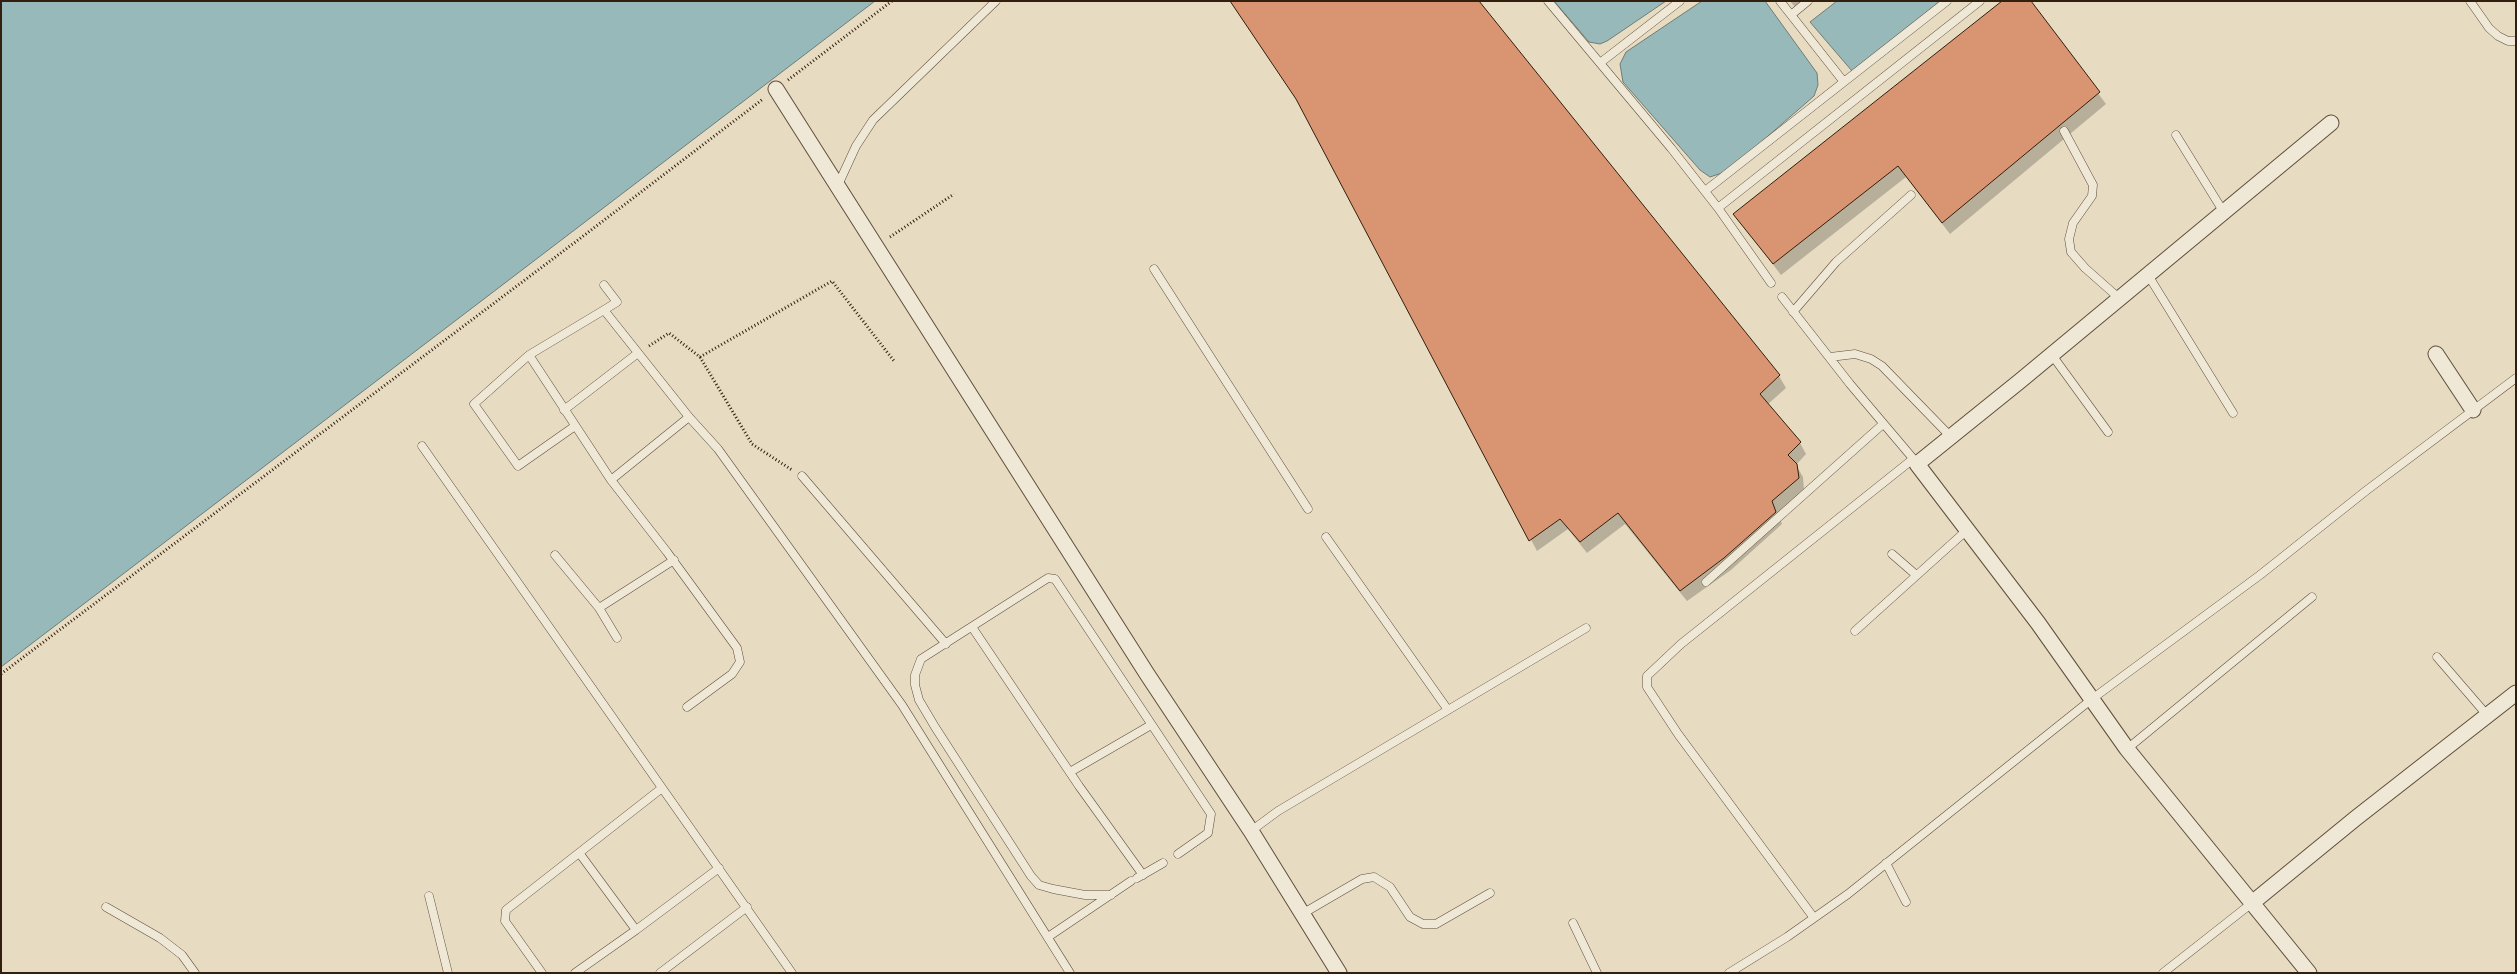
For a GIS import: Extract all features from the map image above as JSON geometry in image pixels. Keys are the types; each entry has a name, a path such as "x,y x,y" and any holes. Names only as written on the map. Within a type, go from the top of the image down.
{"street":[{"path":"779,94 1147,674 1251,831 1339,973"},
{"path":"2309,973 2127,749 1915,461 1950,436 2052,355 2223,211 2331,124"},
{"path":"2436,354 2472,410"},
{"path":"2252,903 2516,693"}],"lane":[{"path":"837,187 856,146 873,120 996,1"},
{"path":"1548,1 1705,191 1771,283"},
{"path":"1600,63 1680,1"},
{"path":"1780,1 1844,82"},
{"path":"1791,16 1808,1"},
{"path":"1705,191 1947,1"},
{"path":"1718,208 1980,1"},
{"path":"2470,1 2489,28 2498,36 2508,41 2516,41"},
{"path":"2064,131 2093,185 2092,196 2073,223 2069,238 2071,252 2085,268 2120,299"},
{"path":"2176,134 2223,211"},
{"path":"1793,312 1836,262 1911,195"},
{"path":"1154,269 1308,509"},
{"path":"2148,275 2233,413"},
{"path":"575,426 518,466 474,404 529,355 616,302 604,285"},
{"path":"1782,297 1883,424 1915,461 1681,644 1647,676 1647,687 1678,734 1814,918"},
{"path":"604,310 689,417 718,449 902,705 1070,973"},
{"path":"564,410 638,353"},
{"path":"1830,357 1855,354 1871,358 1882,366 1950,436"},
{"path":"529,355 611,480 674,560 738,648 740,662 732,674 687,707"},
{"path":"2052,355 2108,432"},
{"path":"1729,973 1814,918 2092,700 2260,575 2366,490 2516,378"},
{"path":"611,480 689,417"},
{"path":"1706,582 1883,424"},
{"path":"422,446 792,973"},
{"path":"802,476 946,644"},
{"path":"1855,631 1915,574 1967,530"},
{"path":"1326,537 1448,710"},
{"path":"1892,554 1915,574"},
{"path":"555,555 599,608 617,638"},
{"path":"599,608 674,560"},
{"path":"1111,895 1085,895 1039,885 1031,876 919,700 915,685 914,675 921,659 1048,578 1055,579 1211,814 1208,833 1178,854"},
{"path":"2127,749 2312,597"},
{"path":"972,627 1070,772 1137,878"},
{"path":"1251,831 1278,811 1586,628"},
{"path":"2438,657 2487,715"},
{"path":"1070,772 1152,725"},
{"path":"542,973 505,921 506,910 662,788"},
{"path":"580,854 636,930"},
{"path":"1048,938 1137,878 1163,863"},
{"path":"1886,863 1906,902"},
{"path":"575,973 719,868"},
{"path":"1302,914 1362,880 1374,877 1390,887 1410,917 1423,924 1436,924 1490,893"},
{"path":"429,896 448,973"},
{"path":"2163,973 2252,903"},
{"path":"106,907 160,938 182,955 195,973"},
{"path":"660,973 747,907"},
{"path":"1573,923 1598,973"}],"path":[{"path":"1,674 559,255 779,94 892,1"},
{"path":"875,247 954,194"},
{"path":"700,357 832,281 894,360"},
{"path":"638,353 669,333 700,357 752,444 802,476"}],"water":[{"path":"1,1 875,1 1,667"},
{"path":"1554,1 1666,1 1600,44 1589,42"},
{"path":"1702,1 1765,1 1817,73 1818,85 1814,96 1728,171 1710,177 1700,170 1623,82 1620,64 1626,52"},
{"path":"1837,1 1942,1 1852,71 1810,22"}],"building":[{"path":"1230,1 1479,1 1780,375 1760,394 1801,442 1788,455 1797,464 1799,478 1772,501 1776,512 1724,558 1680,591 1618,513 1580,542 1560,519 1529,541 1296,99"},
{"path":"2002,1 2031,1 2100,92 1942,223 1898,166 1773,264 1733,214"}]}
